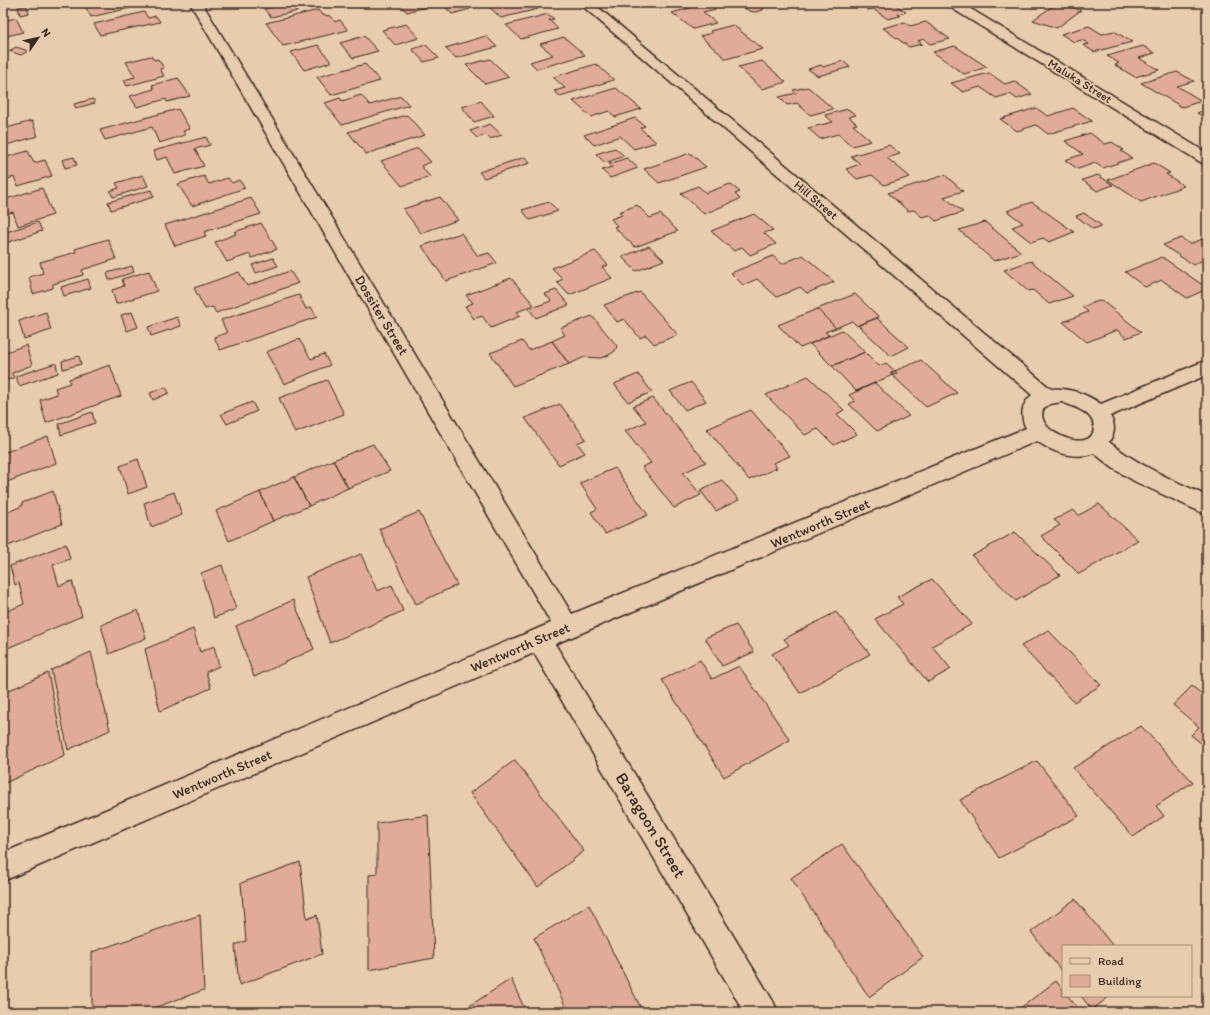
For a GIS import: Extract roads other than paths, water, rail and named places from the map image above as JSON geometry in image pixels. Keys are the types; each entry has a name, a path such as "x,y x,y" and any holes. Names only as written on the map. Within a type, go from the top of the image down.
{"street":[{"name":"Dossiter Street","path":"196,3 567,627"},
{"name":"Hill Street","path":"585,3 1047,397"},
{"name":"Maluka Street","path":"952,3 1207,160"},
{"path":"1098,413 1207,366"},
{"path":"1062,396 1085,402 1098,413 1106,427 1105,435 1101,442 1082,448 1069,447 1057,443 1040,431 1033,420 1032,412 1034,404 1047,397 1062,396"},
{"name":"Wentworth Street","path":"3,867 539,638 1040,431"},
{"path":"1096,444 1121,463 1144,476 1207,506"},
{"name":"Baragoon Street","path":"539,638 762,1012"}]}
